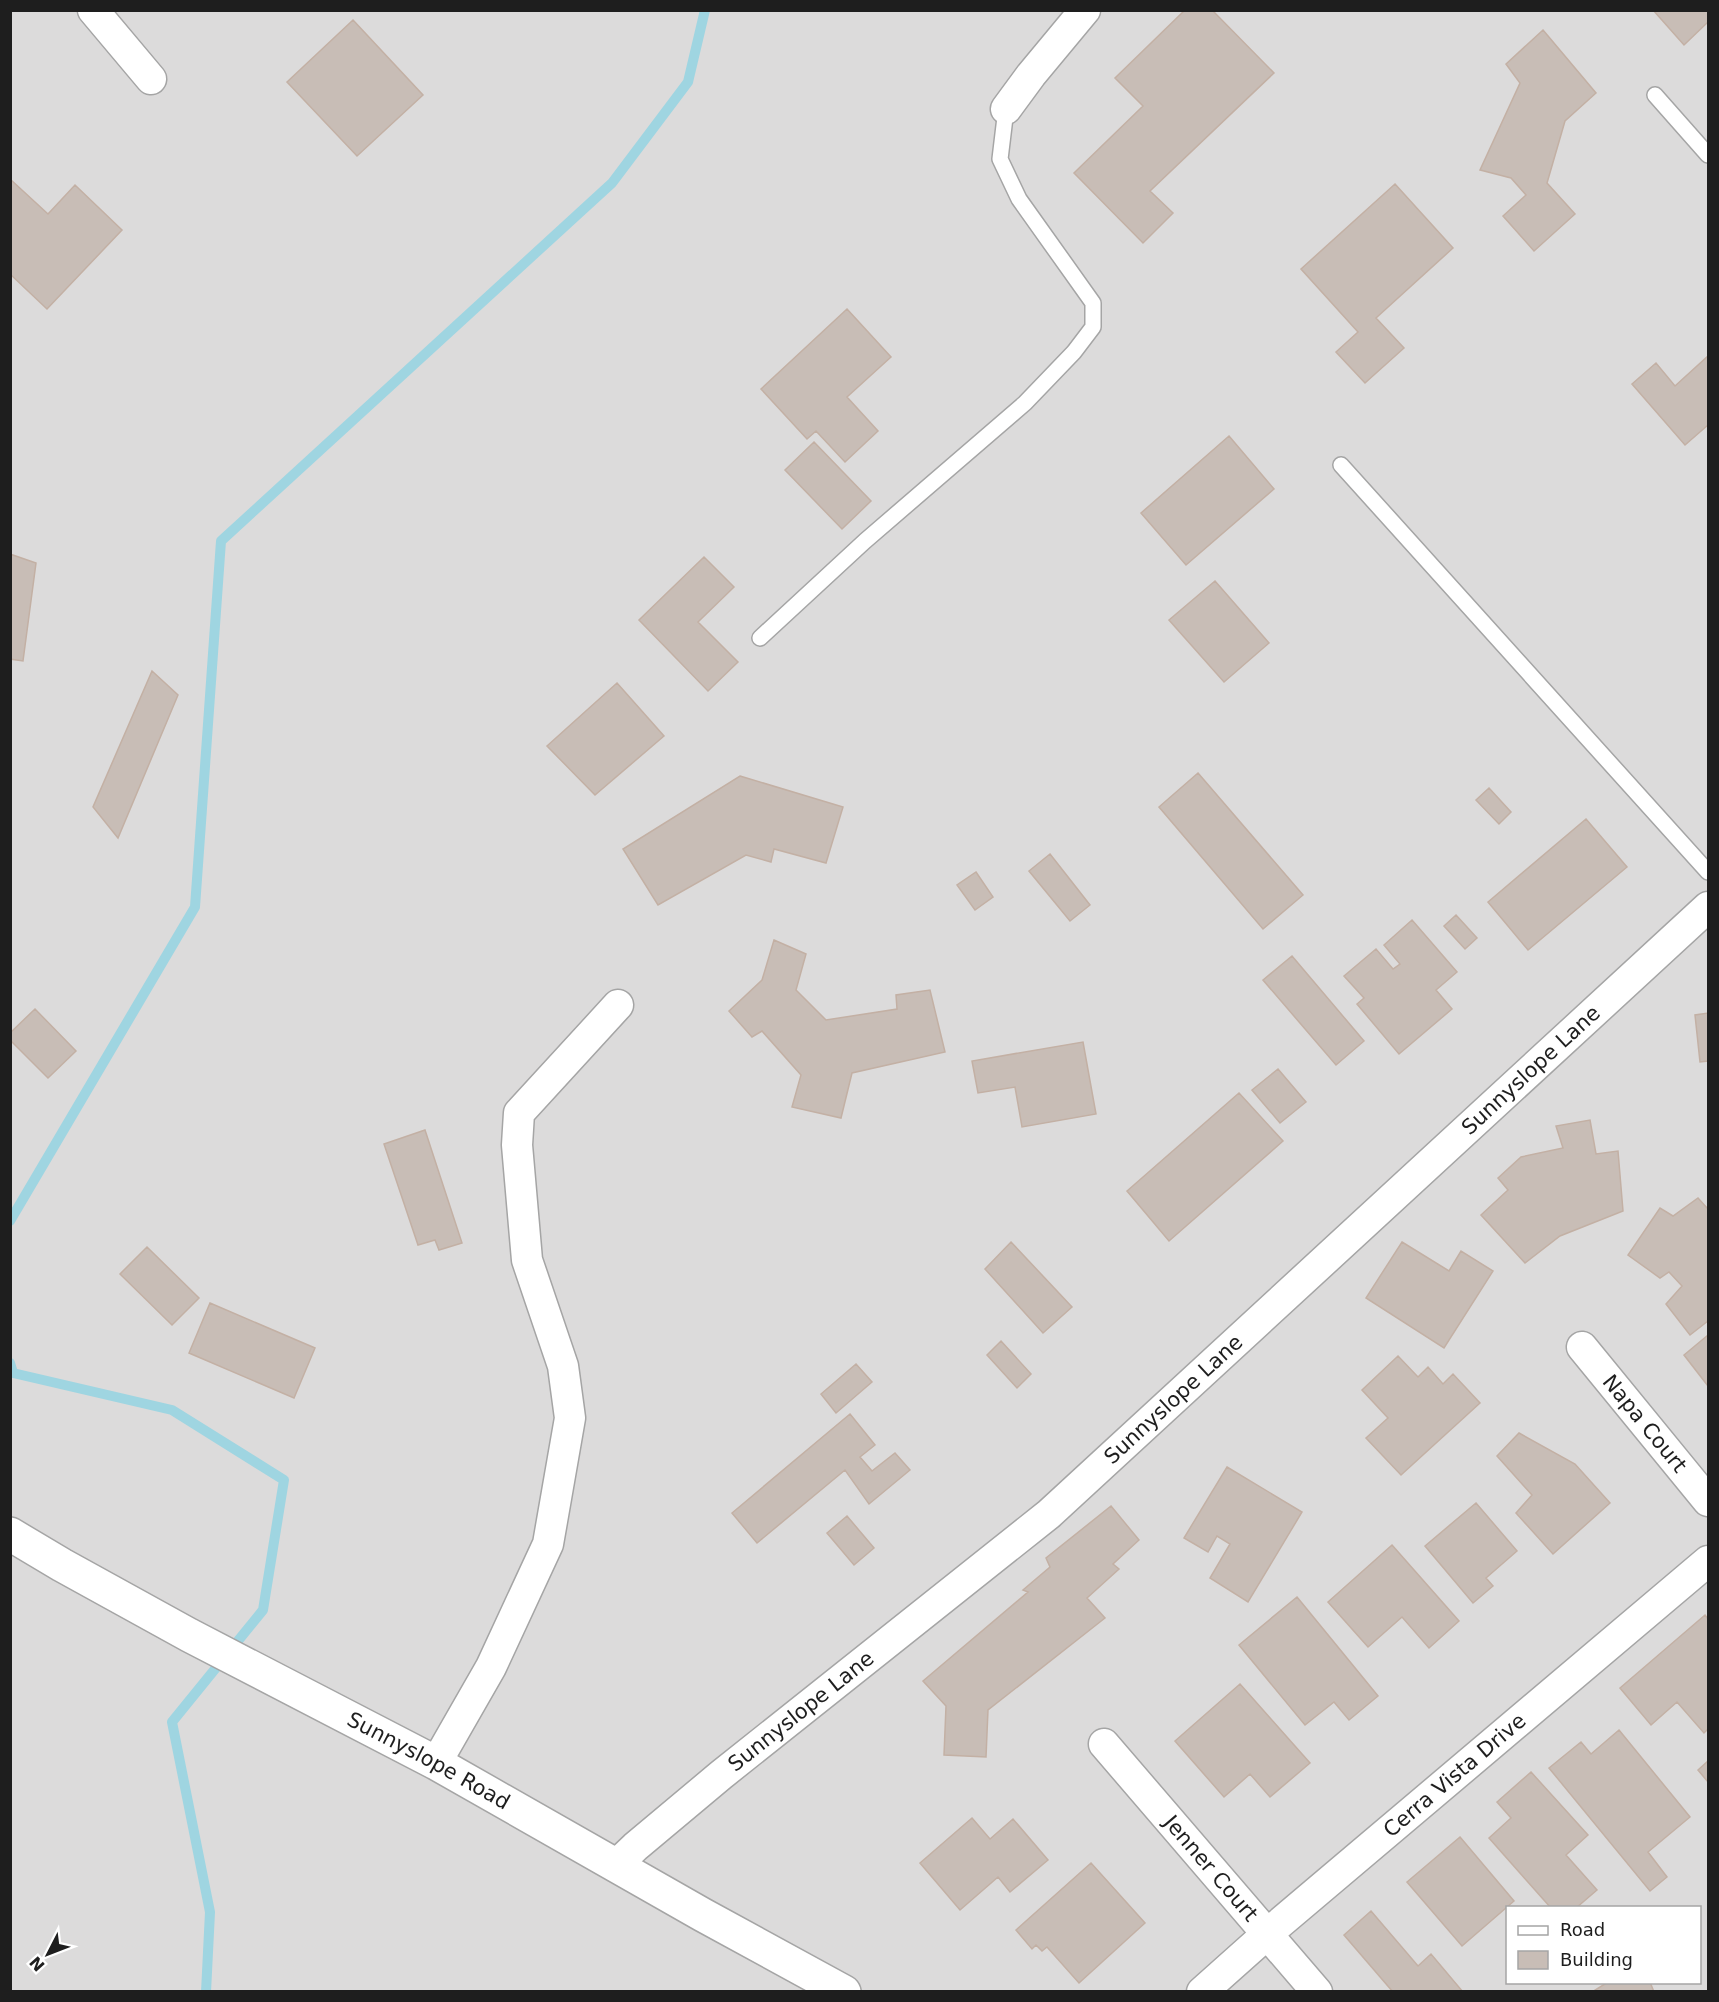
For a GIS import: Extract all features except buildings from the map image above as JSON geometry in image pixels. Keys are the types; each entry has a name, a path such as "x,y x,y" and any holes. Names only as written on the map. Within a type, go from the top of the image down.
{"street":[{"path":"93,10 151,79"},
{"path":"1006,109 1085,10"},
{"name":"Sunnyslope Lane","path":"615,1866 634,1847 721,1775 1049,1514 1708,907"},
{"path":"436,1763 491,1667 548,1544 570,1418 564,1366 527,1260 517,1145 519,1113 618,1005"},
{"name":"Napa Court","path":"1582,1347 1708,1501"},
{"name":"Sunnyslope Road","path":"10,1534 189,1635 436,1763 615,1866 844,1992"},
{"name":"Cerra Vista Drive","path":"1202,1992 1267,1934 1708,1561"},
{"name":"Jenner Court","path":"1104,1744 1317,1992"}],"lane":[{"path":"1655,95 1708,155"},
{"path":"760,638 865,541 1025,403 1074,352 1094,327 1093,303 1019,199 1000,159 1006,109"},
{"path":"1341,465 1708,872"}],"shaded area":[{"path":"11,11 1708,11 1708,1991 11,1992"}],"waterway":[{"path":"10,1221 195,907 221,541 612,183 688,82 705,10"},
{"path":"10,1363 13,1373 172,1410 284,1480 263,1610 172,1722 210,1912 206,1992"}]}
